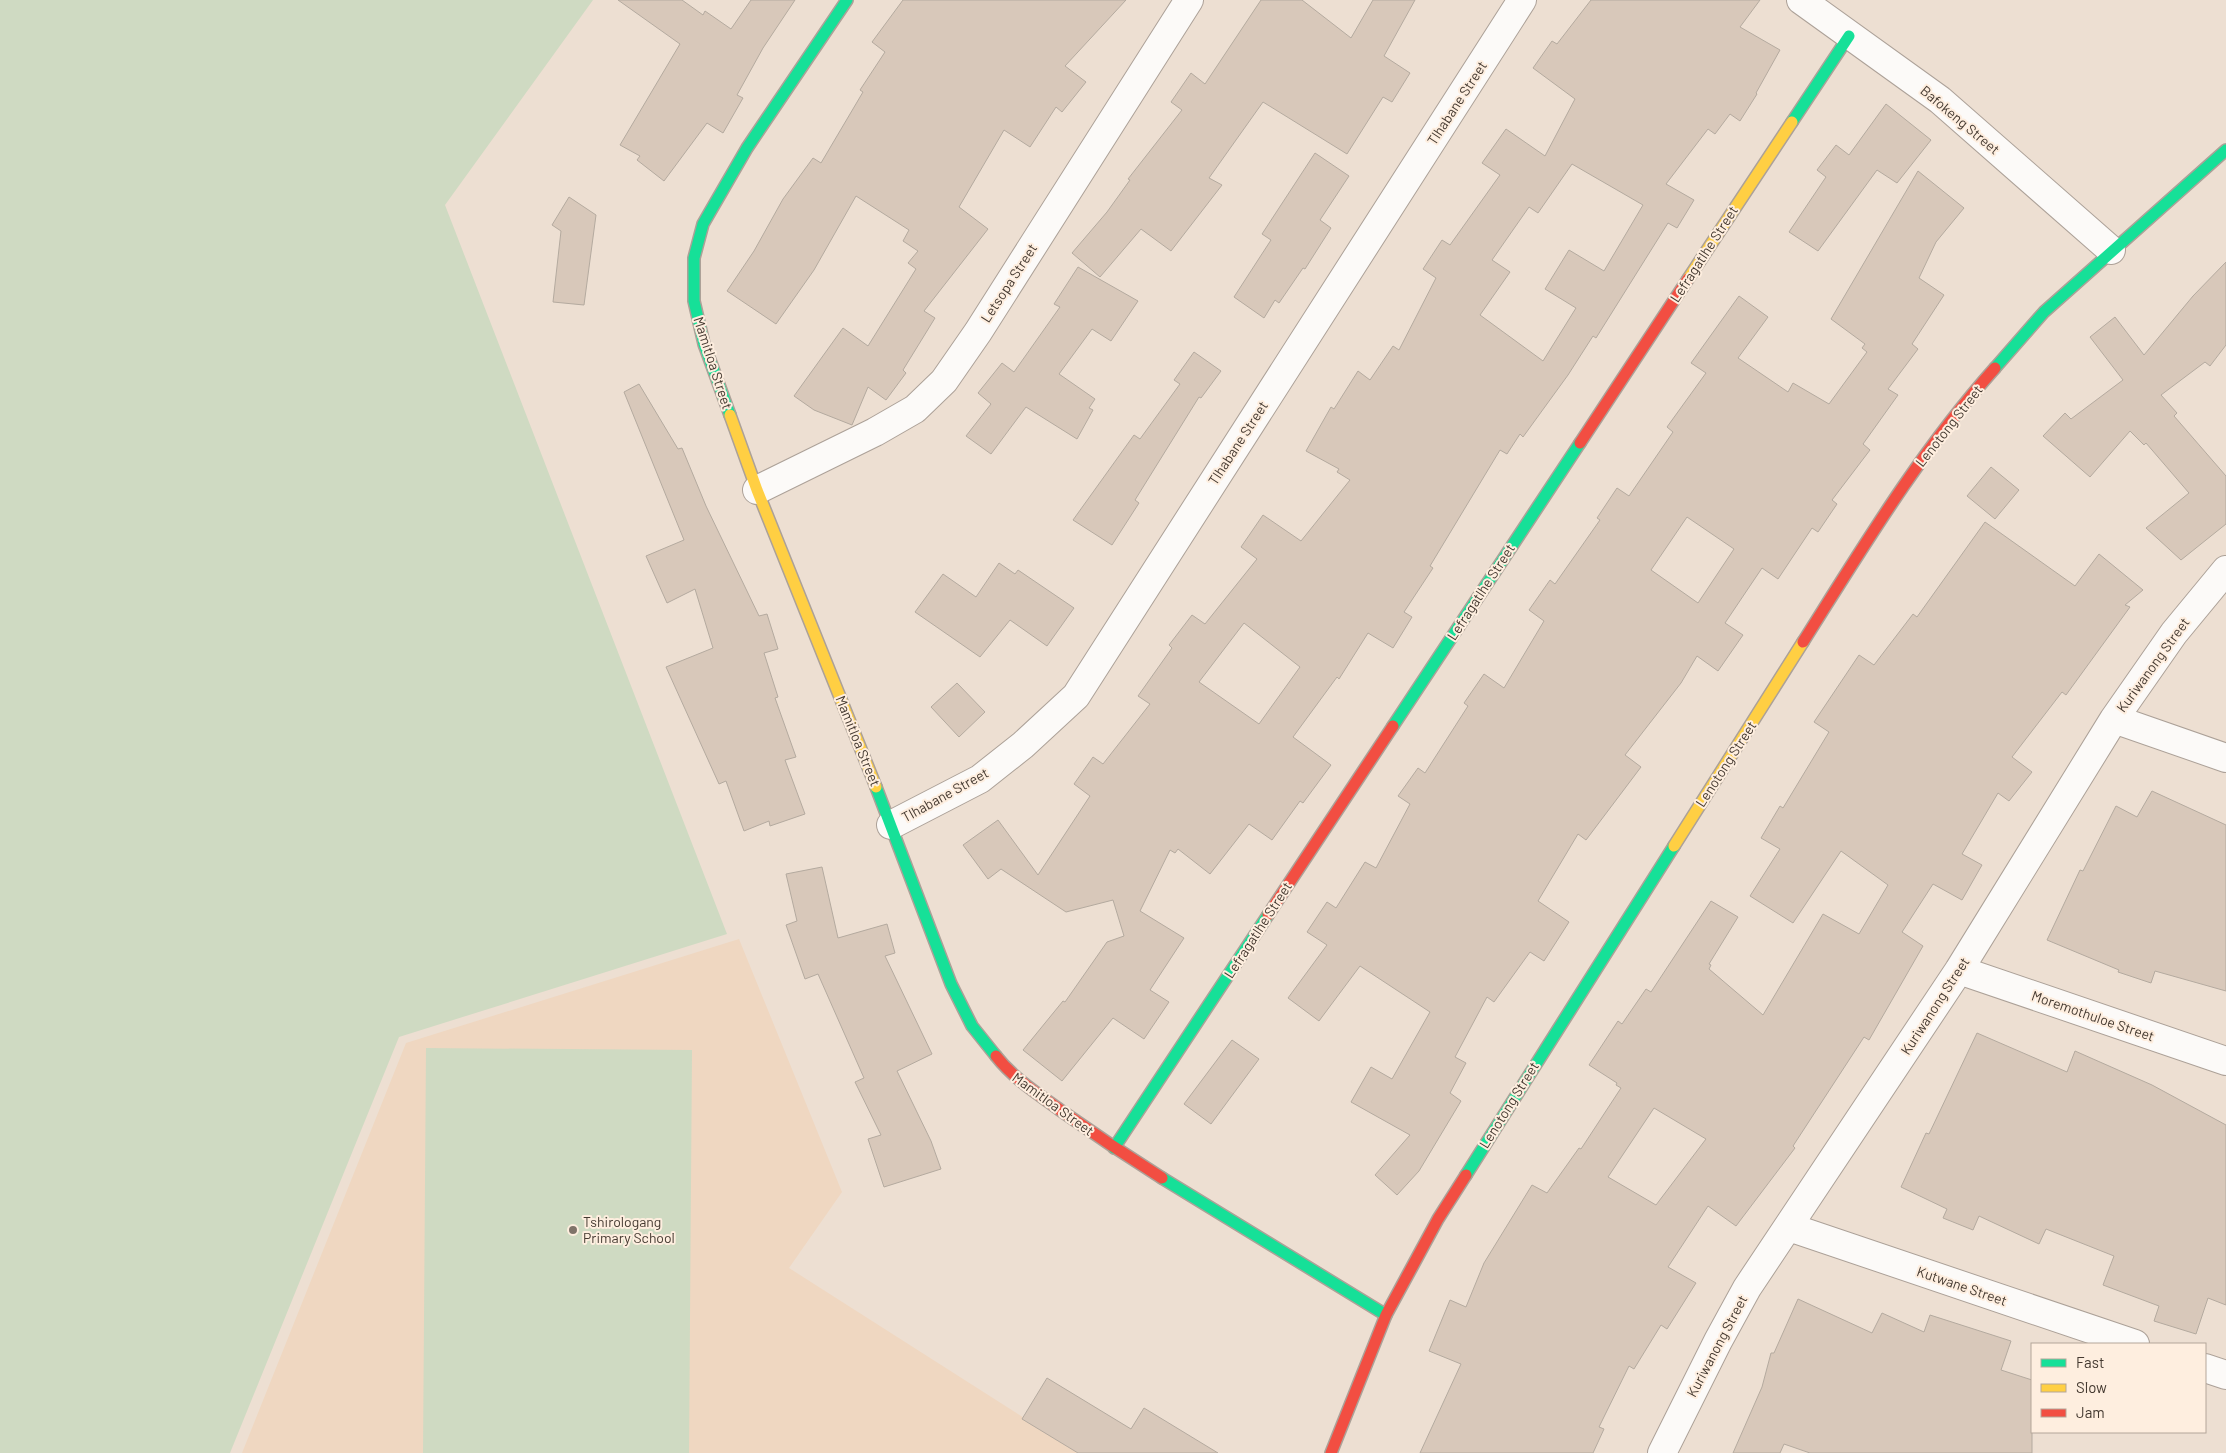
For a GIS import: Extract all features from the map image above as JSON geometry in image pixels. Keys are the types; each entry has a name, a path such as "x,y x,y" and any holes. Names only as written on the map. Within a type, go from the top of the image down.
{"street":[{"name":"Mamitloa Street","path":"846,0 747,148 703,224 694,258 694,301 704,344 757,490 891,824 950,984 972,1026 1006,1069 1114,1148 1386,1315"},
{"name":"Letsopa Street","path":"757,490 875,432 915,409 944,382 978,332 1189,0"},
{"name":"Tlhabane Street","path":"891,824 980,779 1023,745 1076,696 1522,0"},
{"name":"Bafokeng Street","path":"1801,0 1940,100 2111,250"},
{"name":"Lefragatlhe Street","path":"1114,1148 1849,36"},
{"name":"Lenotong Street","path":"1330,1453 1386,1315 1438,1219 1890,504 1968,398 2044,312 2111,250 2226,150"},
{"name":"Kuriwanong Street","path":"1662,1453 1722,1332 1747,1288 1959,970 2114,719 2174,634 2226,570"},
{"path":"2114,719 2226,758"},
{"name":"Moremothuloe Street","path":"1959,970 2226,1061"},
{"name":"Kutwane Street","path":"1789,1227 2132,1343"},
{"path":"2206,1368 2226,1375"}],"shaded area":[{"name":"Tshirologang Primary School","path":"739,939 842,1192 789,1268 1079,1453 242,1453 406,1043"}],"green space":[{"path":"0,0 593,0 445,205 727,934 399,1037 230,1453 0,1453"},
{"path":"426,1048 692,1050 689,1453 423,1453"}],"building":[{"path":"618,0 682,0 703,15 705,11 731,29 751,0 795,0 763,48 737,95 743,98 723,133 707,123 664,181 637,160 640,156 620,145 680,44"},
{"path":"903,0 1126,0 1065,66 1086,82 1062,112 1056,107 1030,147 1004,130 959,207 988,229 924,311 935,318 903,370 906,373 886,400 868,387 852,425 814,410 794,396 843,328 868,346 916,269 908,263 918,251 903,241 909,230 856,196 814,270 776,324 727,291 754,251 783,199 813,158 821,163 863,92 860,90 885,52 872,42"},
{"path":"1261,0 1302,0 1351,38 1373,0 1415,0 1384,56 1410,73 1392,102 1383,97 1347,154 1263,102 1209,178 1222,185 1171,251 1141,229 1100,277 1072,253 1107,212 1130,180 1128,179 1182,110 1171,102 1191,73 1205,84"},
{"path":"1591,0 1760,0 1740,27 1780,50 1757,94 1740,121 1730,114 1715,134 1708,129 1666,184 1694,200 1677,228 1668,223 1596,338 1593,336 1568,375 1523,437 1520,434 1507,454 1500,450 1430,566 1433,568 1404,612 1412,617 1393,648 1368,633 1339,679 1337,677 1293,737 1331,765 1303,803 1300,801 1272,840 1249,824 1210,874 1178,849 1175,853 1170,850 1140,911 1184,938 1150,990 1169,1002 1144,1039 1113,1018 1062,1081 1023,1050 1063,1001 1065,1002 1107,942 1124,936 1113,900 1066,912 1001,869 988,879 963,845 998,820 1038,875 1090,796 1074,784 1093,757 1103,764 1150,704 1138,696 1172,648 1169,645 1192,615 1205,624 1257,559 1241,547 1263,515 1301,541 1350,480 1337,472 1339,469 1306,451 1331,407 1334,409 1358,371 1370,380 1393,346 1399,350 1436,278 1423,269 1442,240 1450,245 1500,175 1482,163 1506,129 1545,156 1575,99 1533,68 1552,41 1557,44","holes":["1572,164 1643,205 1604,271 1569,250 1545,289 1576,308 1543,361 1480,315 1510,272 1492,260 1529,207 1538,213","1244,623 1300,667 1259,724 1199,682"]},
{"path":"1886,104 1931,140 1897,183 1877,170 1818,251 1789,232 1826,177 1817,170 1836,145 1849,155"},
{"path":"1315,153 1349,176 1320,220 1331,228 1305,269 1303,268 1279,303 1275,300 1264,318 1234,297 1271,240 1262,234"},
{"path":"1918,171 1964,208 1936,242 1919,278 1944,295 1912,344 1918,349 1888,389 1898,395 1863,444 1870,450 1832,500 1837,504 1818,532 1812,528 1778,579 1762,568 1725,623 1743,635 1718,671 1697,656 1681,683 1625,755 1641,767 1586,840 1578,834 1538,901 1569,922 1544,961 1530,952 1494,1002 1487,997 1455,1057 1466,1063 1450,1093 1461,1101 1419,1171 1397,1195 1375,1175 1410,1135 1351,1102 1371,1067 1392,1079 1430,1012 1360,966 1319,1021 1288,998 1327,945 1307,932 1327,902 1336,908 1365,862 1376,868 1410,804 1398,796 1418,768 1425,773 1468,706 1464,703 1484,674 1504,688 1544,621 1529,610 1550,580 1555,584 1600,520 1597,518 1617,488 1629,496 1673,432 1667,427 1706,373 1691,363 1739,296 1768,317 1738,358 1788,392 1793,383 1829,404 1867,352 1862,348 1865,344 1831,319","holes":["1687,517 1734,549 1698,603 1651,570"]},
{"path":"569,197 596,215 584,305 553,302 561,231 552,225"},
{"path":"2226,262 2226,345 2210,366 2205,362 2161,395 2177,413 2174,416 2226,476 2226,524 2181,560 2146,528 2189,493 2146,443 2144,445 2130,431 2090,477 2043,436 2065,413 2071,419 2123,380 2090,337 2115,317 2144,355 2193,296"},
{"path":"1078,267 1138,301 1111,341 1092,329 1059,374 1095,399 1089,408 1093,410 1077,439 1026,407 991,454 966,436 991,404 978,393 1002,363 1014,372 1060,307 1054,304"},
{"path":"1194,352 1221,371 1201,398 1199,397 1135,500 1139,503 1112,545 1073,520 1134,435 1140,439 1180,384 1174,380"},
{"path":"639,384 678,449 682,448 706,506 759,616 767,614 778,649 764,653 778,697 775,698 796,757 785,760 805,814 770,826 769,821 744,831 726,781 719,784 666,667 713,648 695,589 667,603 646,556 684,540 624,392"},
{"path":"1991,467 2019,490 1995,519 1967,496"},
{"path":"1985,522 2075,586 2099,554 2143,590 2125,605 2130,607 2066,695 2062,692 2012,757 2032,772 2009,801 1998,793 1962,854 1982,865 1962,900 1933,884 1902,932 1923,946 1869,1040 1864,1037 1793,1146 1795,1148 1736,1226 1708,1206 1668,1267 1696,1283 1667,1329 1661,1325 1634,1369 1629,1366 1599,1427 1604,1429 1593,1453 1420,1453 1461,1364 1429,1351 1450,1300 1466,1307 1484,1263 1532,1185 1547,1193 1579,1148 1581,1149 1621,1088 1616,1085 1617,1083 1589,1065 1618,1021 1622,1024 1646,989 1651,992 1711,901 1738,917 1709,964 1711,965 1709,969 1763,1015 1823,914 1859,934 1888,885 1841,851 1793,923 1750,896 1780,849 1761,838 1780,806 1783,808 1829,732 1814,722 1859,655 1874,665 1913,614 1917,617","holes":["1654,1108 1706,1139 1656,1205 1608,1177"]},
{"path":"999,563 1015,574 1018,570 1074,608 1047,646 1010,620 980,657 915,612 943,574 976,597"},
{"path":"957,683 985,712 959,737 931,707"},
{"path":"2152,791 2226,825 2226,991 2155,971 2151,983 2118,972 2119,970 2047,940 2080,870 2083,871 2116,806 2137,817"},
{"path":"822,867 838,938 887,924 895,953 885,956 932,1054 897,1071 931,1141 941,1169 884,1187 868,1139 881,1135 855,1082 864,1078 818,974 805,979 786,925 797,921 786,874"},
{"path":"1977,1033 2067,1072 2075,1051 2152,1085 2226,1125 2226,1305 2208,1298 2196,1334 2154,1321 2159,1306 2103,1285 2114,1256 2046,1229 2039,1244 1979,1216 1973,1230 1943,1218 1947,1209 1901,1187 1926,1133 1929,1134"},
{"path":"1232,1040 1259,1059 1211,1124 1184,1104"},
{"path":"1798,1299 1872,1333 1882,1313 1924,1332 1930,1315 2011,1341 2001,1370 2031,1380 2032,1453 1810,1453 1784,1444 1780,1453 1733,1453 1762,1387 1771,1353 1774,1353"},
{"path":"1047,1378 1131,1429 1144,1408 1218,1453 1078,1453 1022,1419"}],"traffic: fast":[{"path":"730,415 704,344 694,301 694,258 703,224 747,148 847,0"},
{"path":"1792,122 1849,36"},
{"path":"1995,368 2044,312 2226,150"},
{"path":"1393,726 1580,443"},
{"path":"876,787 951,984 972,1026 996,1056"},
{"path":"1466,1175 1674,846"},
{"path":"1114,1148 1268,915"},
{"path":"1162,1178 1386,1315"}],"traffic: slow":[{"path":"1688,279 1792,122"},
{"path":"730,415 757,490 876,787"},
{"path":"1674,846 1803,642"}],"traffic: jam":[{"path":"1580,443 1688,279"},
{"path":"1803,642 1893,501 1942,433 1995,368"},
{"path":"1268,915 1393,726"},
{"path":"996,1056 1018,1079 1035,1092 1162,1178"},
{"path":"1331,1453 1386,1315 1438,1219 1466,1175"}],"place":[{"name":"Tshirologang Primary School","path":"573,1230"}]}
